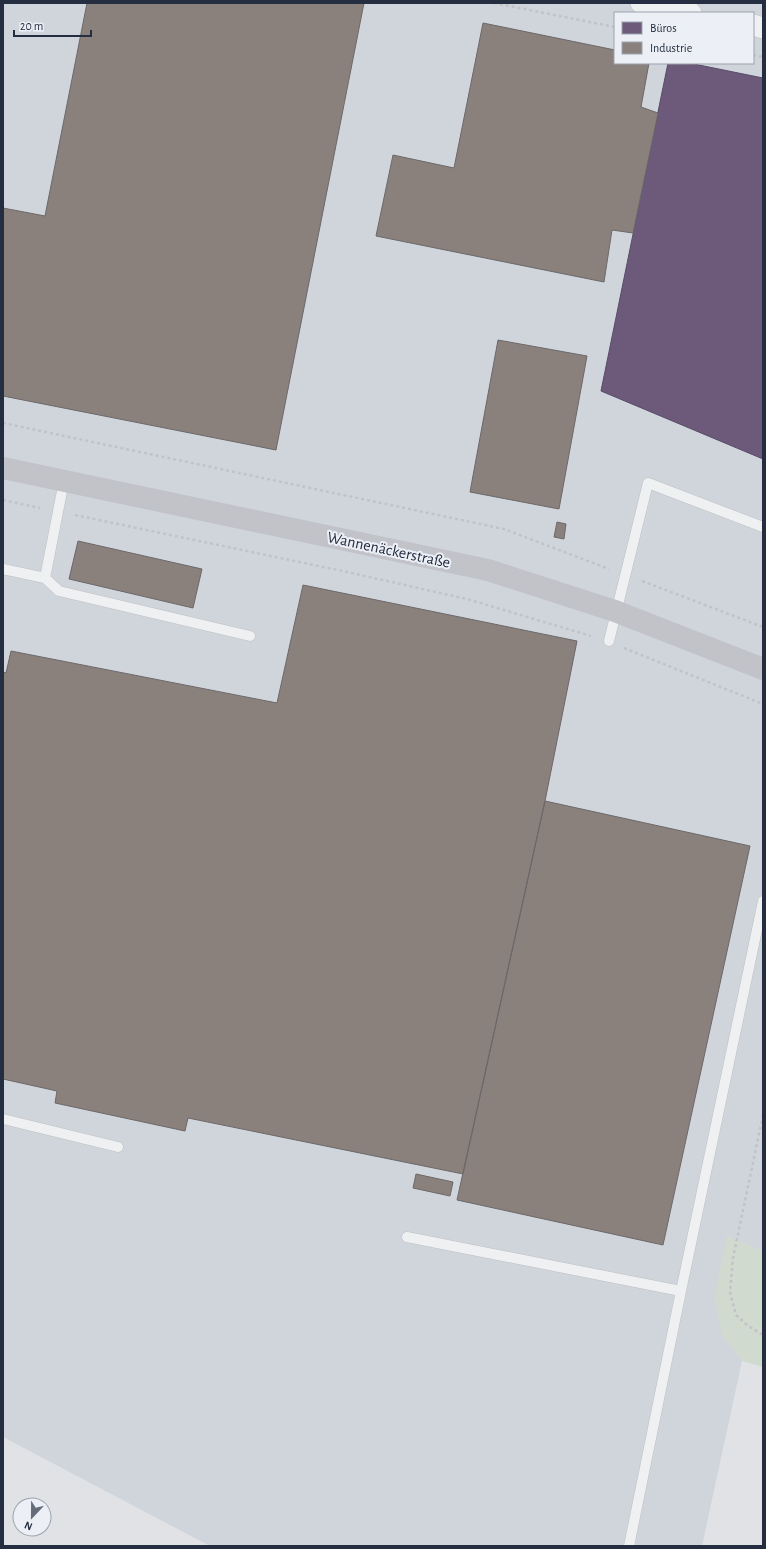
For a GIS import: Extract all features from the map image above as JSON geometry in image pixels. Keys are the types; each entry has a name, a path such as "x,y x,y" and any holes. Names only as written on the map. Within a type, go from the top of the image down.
{"street":[{"path":"641,3 686,12"},
{"name":"Wannenäckerstraße","path":"3,468 488,570 616,611 763,669"}],"lane":[{"path":"45,578 64,481"},
{"path":"609,641 648,483 763,527"},
{"path":"3,569 45,578 59,591 250,636"},
{"path":"630,1546 681,1291 763,901"},
{"path":"3,1119 118,1147"},
{"path":"407,1237 681,1291"}],"path":[{"path":"494,3 614,28"},
{"path":"3,423 504,529 763,627"},
{"path":"3,500 347,572 467,599 609,641 763,704"},
{"path":"763,1115 732,1258 730,1292 736,1315 747,1325 763,1335"}],"shaded area":[{"path":"3,3 763,3 763,1251 727,1236 722,1335 742,1361 702,1546 210,1546 3,1437"},
{"path":"727,1236 763,1251 763,1367 742,1361 722,1335 714,1298"}],"building: Büros":[{"path":"668,64 694,64 763,78 763,459 601,391"}],"building: Industrie":[{"path":"87,3 364,3 276,450 3,396 3,208 45,216"},
{"path":"483,23 614,50 614,64 649,64 641,107 658,113 633,233 612,230 604,282 376,236 393,155 454,168"},
{"path":"498,340 587,356 559,509 470,492"},
{"path":"557,522 566,524 564,539 554,537"},
{"path":"78,541 202,569 193,608 69,579"},
{"path":"303,585 577,641 545,801 463,1174 188,1118 185,1131 55,1103 57,1091 3,1079 3,672 6,673 11,651 277,703"},
{"path":"545,801 750,846 663,1245 457,1200"},
{"path":"416,1174 453,1182 450,1196 413,1188"}]}
